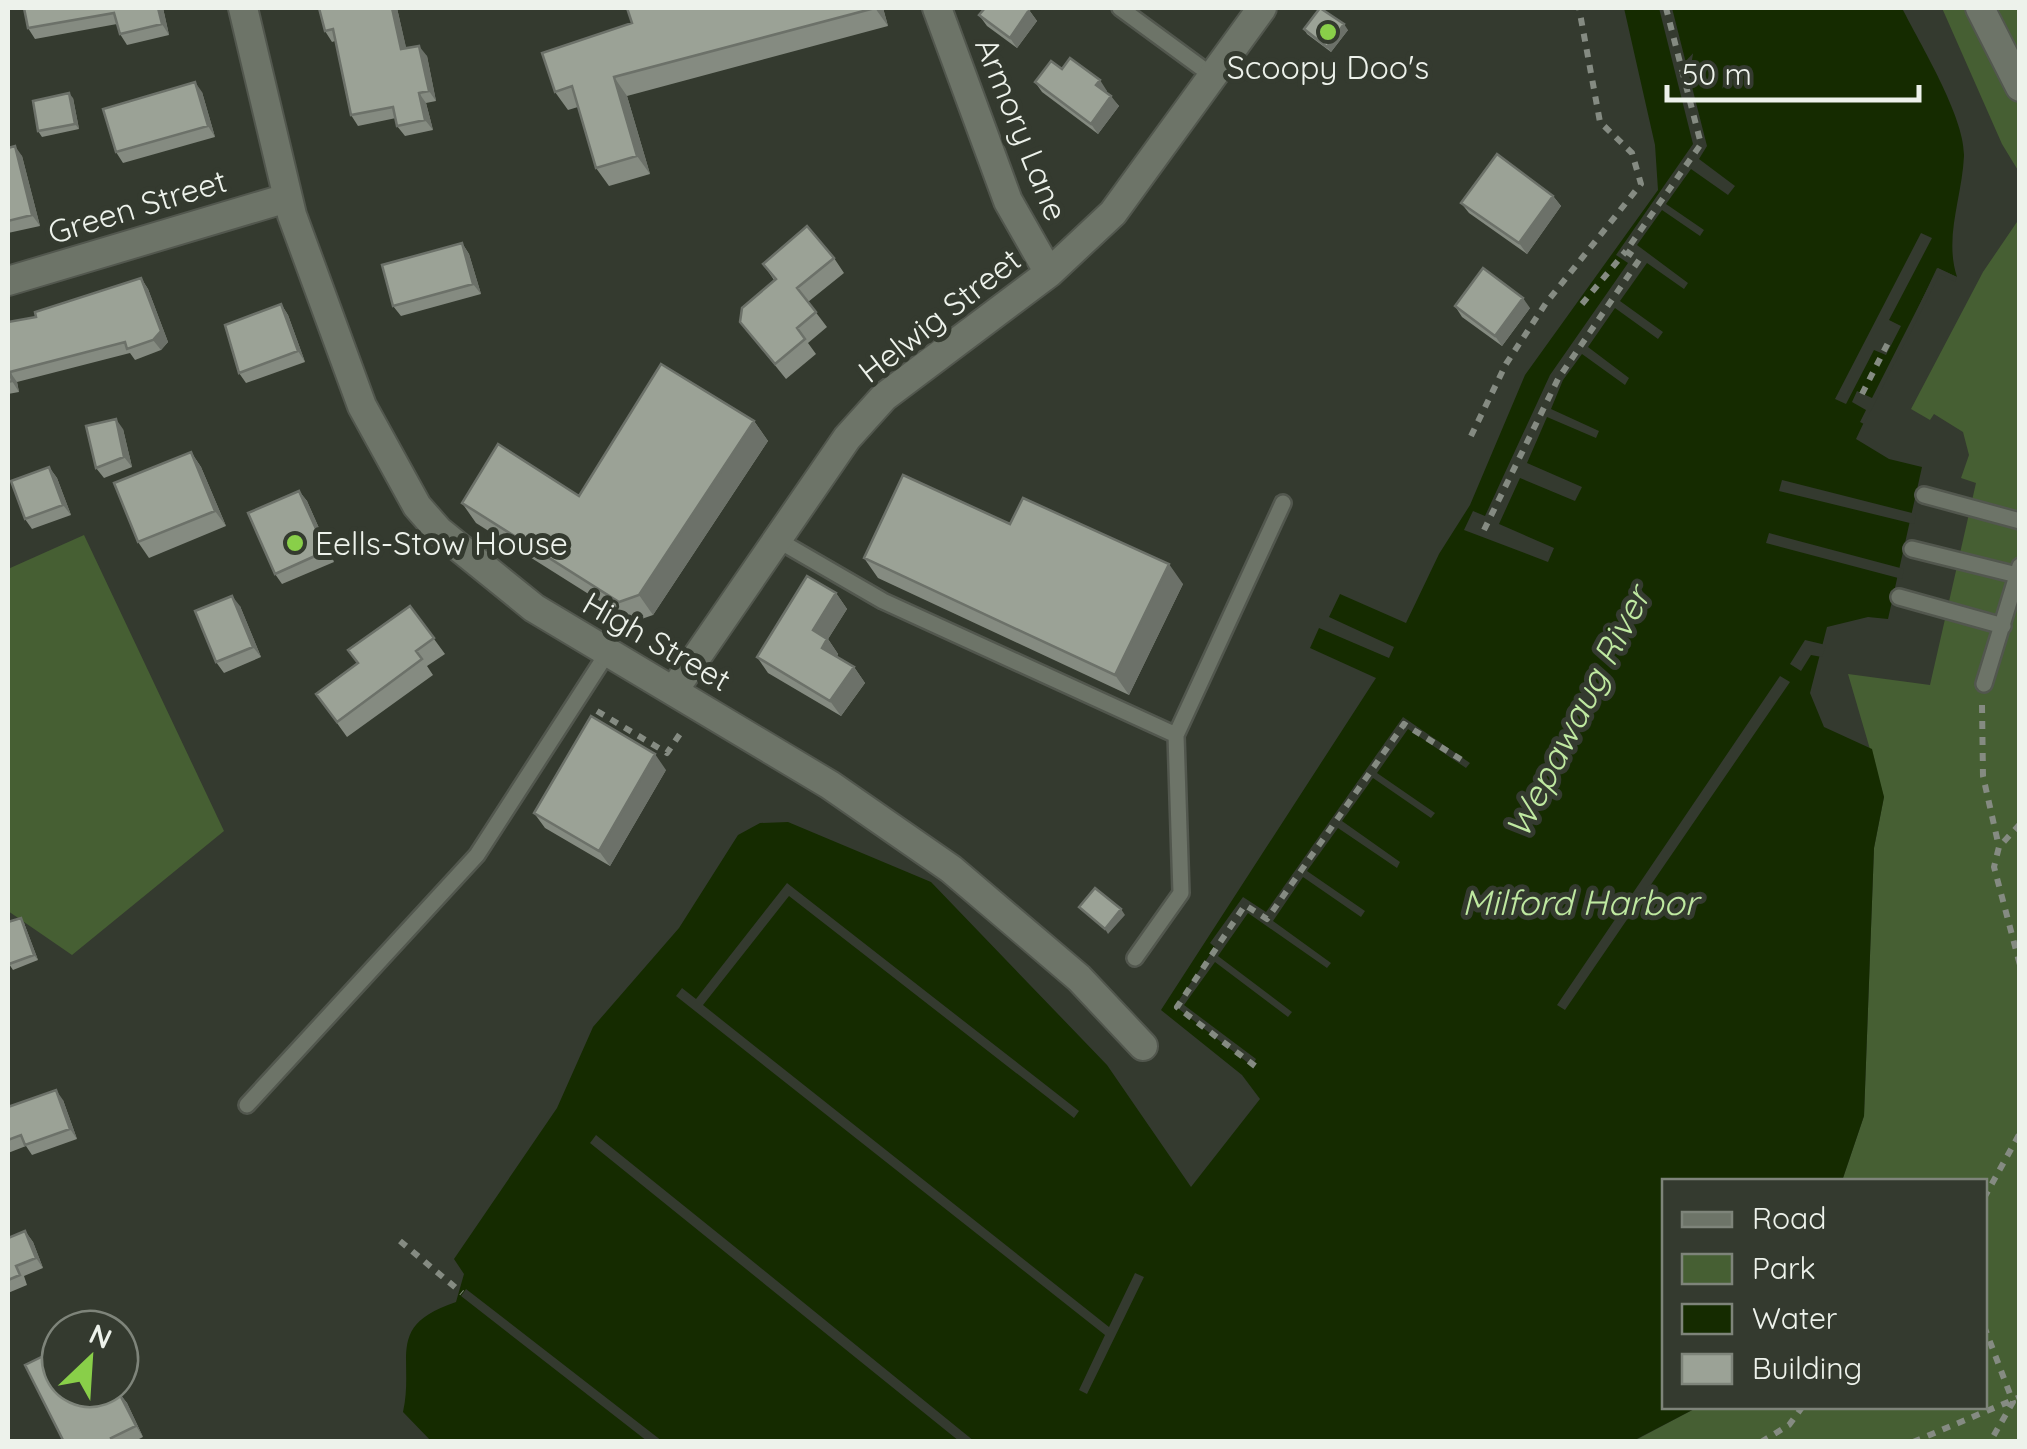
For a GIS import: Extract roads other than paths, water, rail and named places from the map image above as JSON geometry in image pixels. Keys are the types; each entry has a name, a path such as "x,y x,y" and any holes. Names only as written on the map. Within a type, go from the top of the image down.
{"street":[{"name":"High Street","path":"243,8 286,198 362,406 417,506 500,582 606,655 674,690 830,785 951,869 1079,978 1143,1046"},
{"name":"Armory Lane","path":"937,8 1008,201 1049,273"},
{"name":"Helwig Street","path":"674,690 826,465 884,398 1049,273 1125,198 1262,8"},
{"path":"1980,8 2020,87"},
{"name":"Green Street","path":"8,281 286,198"}],"lane":[{"path":"1120,8 1214,77"},
{"path":"1924,495 2020,521"},
{"path":"1136,958 1181,893 1176,735 1283,503"},
{"path":"776,539 883,600 1176,735"},
{"path":"1912,549 2018,570 1984,684"},
{"path":"1899,597 2002,626"},
{"path":"247,1105 477,855 606,655"}],"water":[{"name":"Milford Harbor","path":"1624,8 1902,8 1950,102 1964,156 1952,247 1957,277 1937,268 1856,439 1889,459 1922,467 1888,619 1868,617 1827,627 1810,693 1824,727 1872,749 1884,797 1874,848 1864,1116 1843,1179 1662,1179 1662,1409 1694,1409 1631,1442 432,1442 403,1412 411,1333 434,1311 456,1302 464,1274 454,1259 557,1108 593,1027 679,928 738,835 760,823 788,822 931,882 1107,1065 1191,1187 1260,1099 1242,1075 1161,1010 1376,678 1310,648 1319,628 1389,658 1394,647 1329,617 1340,594 1406,623 1439,554 1470,505 1525,375 1658,190 1655,145"}],"place":[{"name":"Scoopy Doo's","path":"1328,32"},
{"name":"Eells-Stow House","path":"295,543"}],"water label":[{"name":"Wepawaug River","path":"1577,712"}]}
